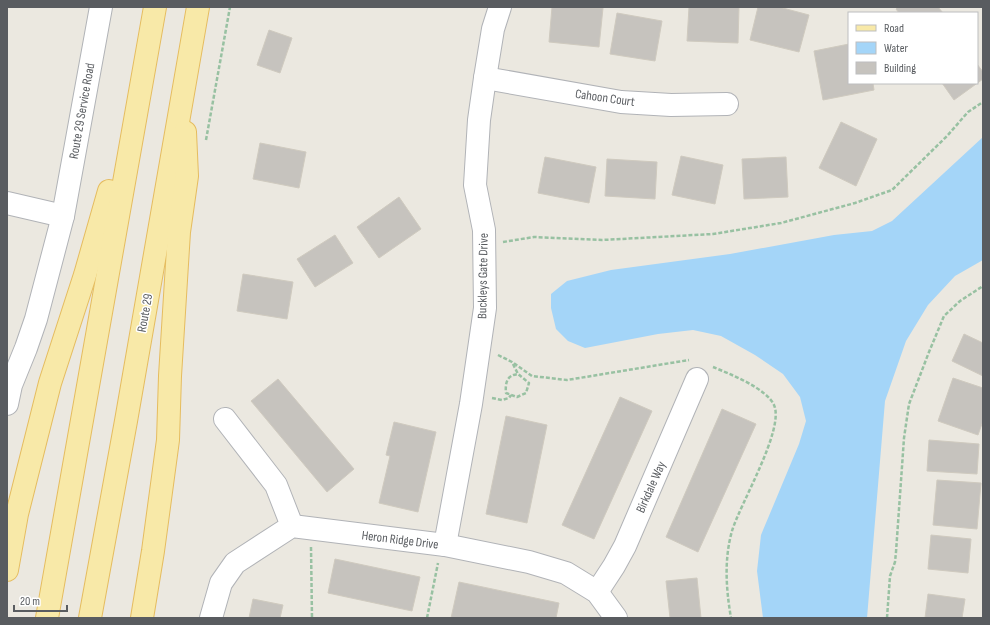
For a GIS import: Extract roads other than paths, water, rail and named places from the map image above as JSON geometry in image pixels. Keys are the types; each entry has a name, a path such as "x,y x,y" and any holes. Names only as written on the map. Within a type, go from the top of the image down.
{"main road":[{"path":"47,618 155,7"},
{"name":"Route 29","path":"90,618 128,413 198,7"},
{"path":"7,570 17,514 50,383 85,274 143,74"},
{"path":"142,618 153,551 168,440 170,376 179,232 187,176 183,92"}],"street":[{"name":"Route 29 Service Road","path":"7,404 11,385 36,319 64,216 101,7"},
{"name":"Buckleys Gate Drive","path":"445,545 471,404 485,308 484,230 475,185 479,120 493,29 500,7"},
{"name":"Cahoon Court","path":"485,78 621,102 671,105 726,104"},
{"path":"7,203 64,216"},
{"name":"Birkdale Way","path":"597,592 625,546 698,380"},
{"path":"211,618 221,583 235,563 297,527 276,486 225,418"},
{"name":"Heron Ridge Drive","path":"297,527 445,545 529,562 566,573 597,592 616,618"}],"water":[{"path":"983,137 983,260 955,276 928,305 906,341 885,401 867,618 763,618 757,571 761,535 799,444 806,421 800,397 783,374 755,355 721,336 693,330 658,334 585,348 568,341 556,329 551,308 551,294 567,281 611,270 730,254 834,235 872,231 892,221"}]}
